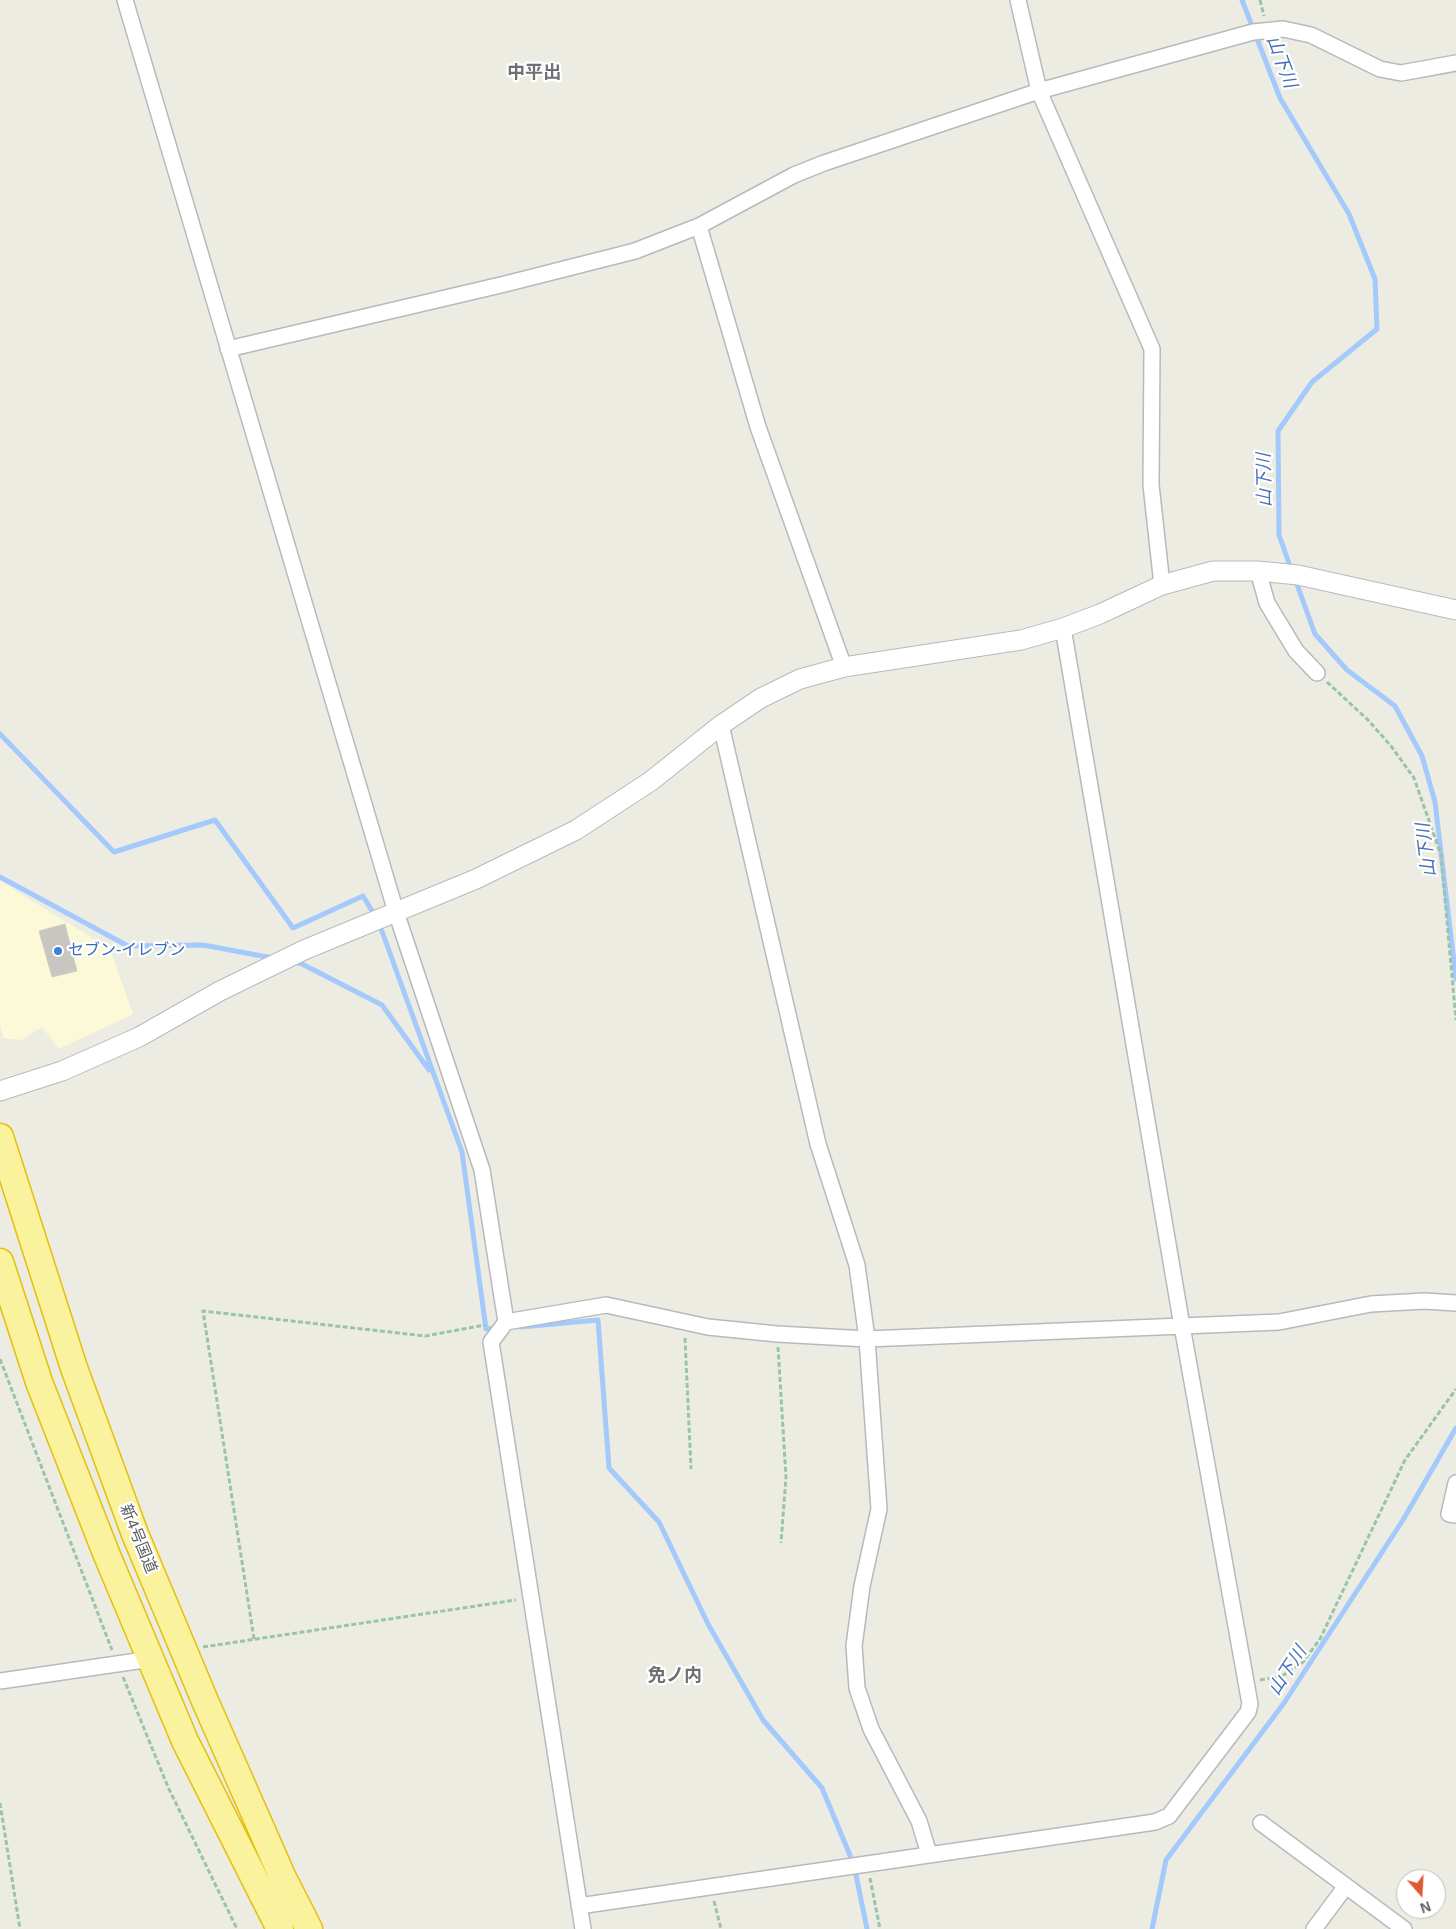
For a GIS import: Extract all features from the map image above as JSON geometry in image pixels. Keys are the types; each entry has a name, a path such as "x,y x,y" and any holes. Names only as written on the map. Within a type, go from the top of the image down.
{"highway":[{"name":"新4号国道","path":"0,1137 74,1368 135,1534 205,1701 283,1878 309,1929"},
{"path":"0,1262 38,1382 185,1741 228,1856 263,1929"},
{"path":"185,1741 280,1929"},
{"path":"283,1878 317,1917 324,1929"}],"street":[{"path":"125,0 396,912 482,1170 506,1322"},
{"path":"1018,0 1039,92 1152,349 1151,485 1162,585"},
{"path":"228,349 505,284 635,251 699,226 794,175 824,162 1039,92 1253,32 1283,29 1311,35 1380,69 1401,73 1456,63"},
{"path":"699,226 758,427 844,667"},
{"path":"0,1091 62,1071 139,1037 220,991 304,950 476,879 576,830 651,781 721,725 761,698 800,679 844,667 1021,640 1063,628 1100,614 1162,585 1212,571 1258,571 1298,575 1456,610"},
{"path":"1258,571 1267,603 1296,652 1317,673"},
{"path":"579,1906 1155,1822 1169,1816 1248,1712 1250,1704 1182,1326 1063,628"},
{"path":"721,725 818,1144 857,1265 867,1338 880,1509 862,1586 854,1646 857,1688 871,1729 919,1821 929,1854"},
{"path":"583,1929 491,1342 506,1322 606,1305 708,1327 777,1334 867,1338 1279,1322 1371,1304 1424,1301 1456,1302"},
{"path":"1456,1483 1449,1514 1456,1515"},
{"path":"0,1681 151,1659"},
{"path":"1261,1823 1404,1929"},
{"path":"1314,1929 1346,1886"}],"path":[{"path":"1317,673 1368,720 1391,746 1414,778 1441,855 1456,1020"},
{"path":"254,1639 203,1311 425,1336 506,1322"},
{"path":"685,1322 691,1469"},
{"path":"777,1334 786,1477 781,1543"},
{"path":"0,1359 117,1664 168,1787 237,1929"},
{"path":"1246,1682 1282,1676 1303,1662 1320,1639 1405,1460 1456,1389"},
{"path":"213,1646 531,1598"},
{"path":"0,1803 20,1929"},
{"path":"867,1863 880,1929"},
{"path":"710,1886 721,1929"}],"shaded area":[{"path":"0,881 110,949 133,1014 59,1049 42,1027 22,1040 3,1038 0,1024"}],"building":[{"name":"セブン-イレブン","path":"65,924 77,971 52,977 39,931"}],"waterway":[{"name":"山下川","path":"1242,0 1280,98 1349,214 1375,279 1377,329 1312,382 1278,431 1279,535 1291,569"},
{"name":"山下川","path":"1295,579 1315,634 1347,670 1395,706 1422,756 1435,802 1456,979"},
{"path":"0,734 114,852 215,820 293,928 363,896 375,916"},
{"path":"0,877 128,946 203,945 273,958"},
{"path":"379,923 462,1152 486,1329 497,1328"},
{"path":"294,962 302,964 382,1005 429,1070"},
{"path":"521,1327 598,1320 609,1468 659,1522 708,1624 763,1720 822,1788 854,1865 867,1929"},
{"name":"山下川","path":"1152,1929 1166,1860 1284,1703 1403,1520 1456,1428"}],"place":[{"name":"セブン-イレブン","path":"58,951"}],"district":[{"name":"中平出","path":"534,73"},
{"name":"免ノ内","path":"675,1676"}]}
